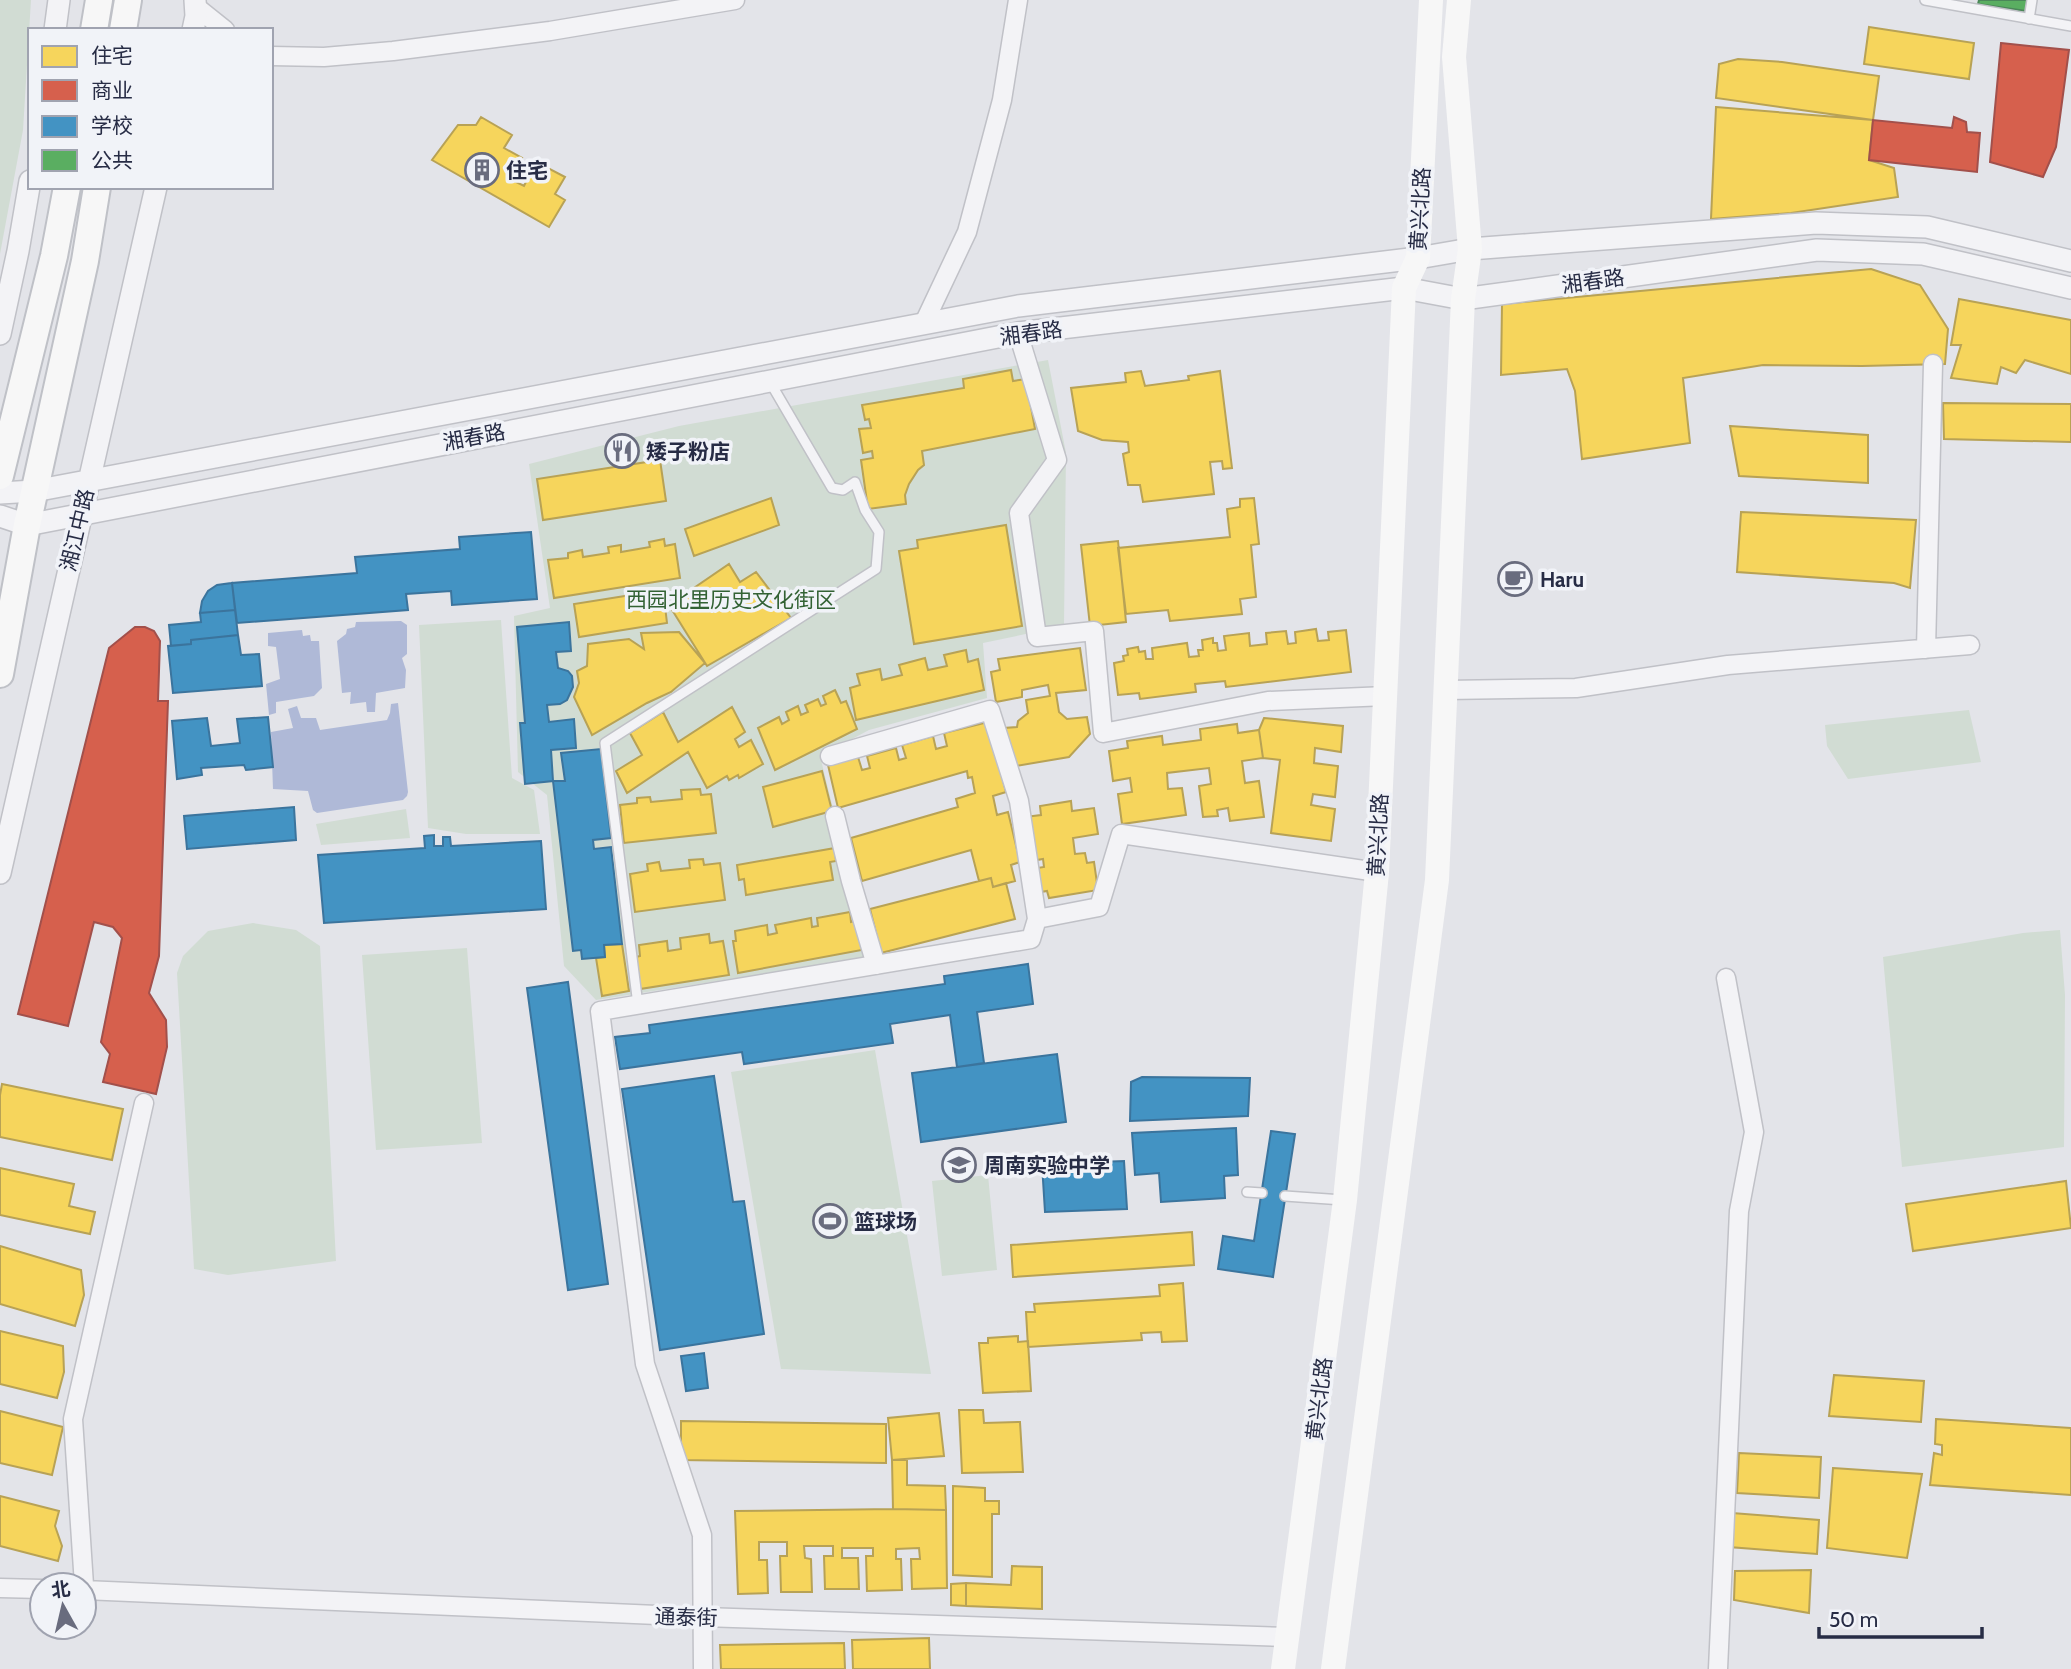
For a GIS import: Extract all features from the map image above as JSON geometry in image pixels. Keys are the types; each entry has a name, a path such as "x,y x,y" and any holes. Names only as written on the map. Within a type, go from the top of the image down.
{"main road":[{"path":"94,28 99,0"},
{"path":"123,28 128,0"},
{"name":"黄兴北路","path":"1283,1669 1345,1200 1377,872 1404,288 1418,258 1431,0"},
{"name":"黄兴北路","path":"1333,1669 1437,880 1463,299 1470,249 1454,57 1459,0"},
{"path":"0,476 54,256 67,189"},
{"path":"0,674 27,525 85,261 97,189"}],"street":[{"path":"55,28 60,0"},
{"path":"273,56 324,57 393,51 550,31 735,0"},
{"path":"924,323 967,232 1002,100 1018,0"},
{"path":"192,28 195,3"},
{"path":"195,3 223,28"},
{"path":"0,334 29,189"},
{"name":"湘江中路","path":"0,873 156,189"},
{"name":"湘春路","path":"0,493 34,491 89,481 1017,306 1418,258 1470,249 1816,223 1927,227 2071,261"},
{"name":"湘春路","path":"0,516 27,525 1018,333 1404,288 1463,299 1817,250 1923,254 2071,288"},
{"path":"1018,333 1057,460 1019,513 1037,637 1094,631 1103,733 1268,701 1386,696"},
{"path":"1926,649 1933,364"},
{"path":"1446,690 1576,688 1728,665 1970,645"},
{"path":"703,1669 702,1535 645,1364 600,1011 1031,939 1037,919 1019,801 990,710 830,756"},
{"path":"835,816 876,965"},
{"path":"1037,919 1099,907 1121,834 1377,872"},
{"path":"1717,1669 1740,1211 1754,1132 1726,978"},
{"path":"83,1571 73,1419 144,1103"},
{"path":"0,1588 28,1589"},
{"name":"通泰街","path":"98,1589 703,1617 1288,1637"}],"lane":[{"path":"1925,0 2071,26"},
{"path":"2029,19 2032,0"},
{"path":"638,1005 605,743 876,569 879,532 865,510 855,482 843,490 832,488 769,380"},
{"path":"1247,1192 1262,1193"},
{"path":"1285,1196 1345,1200"}],"green space":[{"path":"0,0 31,0 23,130 0,254"},
{"name":"西园北里历史文化街区","path":"1048,360 1066,453 1064,626 983,643 987,698 869,730 820,756 870,957 596,1000 564,966 547,795 518,772 514,616 550,608 529,464 679,426"},
{"path":"501,620 512,778 534,790 540,834 466,834 428,828 419,625"},
{"path":"1969,710 1981,762 1848,779 1827,746 1825,725"},
{"path":"406,809 410,838 321,845 316,824"},
{"path":"253,923 296,930 320,946 336,1261 228,1275 194,1269 177,973 183,956 208,931"},
{"path":"2060,930 2065,995 2064,1147 1902,1167 1883,957 2023,933"},
{"path":"467,948 482,1143 376,1150 362,955"},
{"name":"篮球场","path":"875,1050 931,1374 781,1369 731,1072"},
{"path":"988,1175 997,1270 942,1276 932,1181"}],"water":[{"path":"401,621 407,625 407,654 402,658 406,670 405,688 376,693 375,712 367,712 366,702 350,704 351,692 342,693 337,641 346,634 347,629 355,627 356,622"},
{"path":"302,630 303,636 310,635 311,641 319,641 322,688 314,696 276,702 276,713 269,715 266,684 280,679 276,647 268,646 268,633"},
{"path":"398,703 408,792 403,800 317,813 313,810 308,791 273,789 271,732 293,728 288,709 297,706 301,718 316,718 320,730 387,720 391,704"}],"building: 住宅":[{"path":"1869,27 1974,43 1969,79 1864,64"},
{"path":"1738,59 1782,62 1879,76 1873,120 1716,98 1719,64"},
{"path":"1716,107 1873,120 1869,160 1894,168 1898,197 1791,213 1711,219"},
{"name":"住宅","path":"481,117 512,135 504,148 522,158 510,179 524,186 531,172 542,178 548,168 565,177 555,194 565,200 549,227 432,160 458,125 476,125"},
{"path":"1871,269 1920,285 1948,329 1945,364 1763,365 1683,378 1690,443 1582,459 1575,391 1567,369 1501,375 1502,304"},
{"path":"1959,299 2071,320 2071,374 2025,360 2016,373 2001,367 1997,384 1951,378 1961,345 1951,345"},
{"path":"1011,370 1013,381 1026,379 1035,429 922,451 924,465 909,484 905,495 906,504 868,509 861,460 873,458 872,451 863,453 859,429 871,428 869,419 865,420 862,405 964,388 963,379"},
{"path":"1141,371 1145,386 1189,380 1188,376 1220,371 1232,468 1223,469 1222,461 1210,462 1214,494 1143,502 1140,485 1128,485 1123,454 1129,452 1128,442 1102,440 1078,431 1071,388 1126,382 1125,373"},
{"path":"1943,403 2071,404 2071,442 1944,439"},
{"path":"1730,426 1868,435 1868,483 1739,476"},
{"path":"660,460 666,501 543,520 537,479"},
{"path":"771,498 779,525 694,556 685,529"},
{"path":"1254,498 1259,544 1251,545 1256,597 1240,599 1242,614 1170,621 1168,610 1126,614 1118,548 1230,537 1227,509 1240,507 1240,499"},
{"path":"1741,512 1916,520 1910,588 1894,583 1737,572"},
{"path":"1006,525 1022,626 914,644 899,551 918,548 917,540"},
{"path":"664,539 665,546 675,544 680,578 554,598 548,560 568,558 568,553 582,550 583,557 609,553 608,547 621,545 621,552 650,547 649,542"},
{"path":"1118,541 1126,622 1090,626 1081,545"},
{"path":"729,564 740,582 756,572 791,618 707,666 669,605"},
{"path":"663,590 667,623 579,637 574,604"},
{"path":"1316,629 1318,641 1329,640 1328,632 1346,630 1351,672 1226,687 1225,681 1195,684 1196,692 1140,699 1139,693 1118,695 1114,663 1124,661 1123,656 1128,655 1127,649 1138,647 1139,652 1145,651 1146,659 1153,659 1152,648 1187,643 1189,657 1199,656 1198,650 1203,650 1202,640 1213,638 1218,651 1226,650 1224,636 1249,633 1250,646 1267,644 1266,633 1286,631 1288,644 1296,643 1295,632"},
{"path":"679,632 705,663 671,692 592,735 574,697 579,683 577,671 587,666 588,644 629,639 644,649 641,633"},
{"path":"1080,648 1086,690 1056,693 1059,712 1067,719 1087,717 1090,734 1069,757 1010,767 1004,728 1017,727 1018,721 1028,713 1026,700 1050,696 1048,685 1022,690 1022,697 996,702 991,672 1000,670 998,659"},
{"path":"966,650 968,662 978,659 984,690 856,720 850,688 860,685 857,674 880,669 882,680 902,675 899,665 925,658 928,670 947,666 944,655"},
{"path":"835,690 841,703 846,701 857,729 775,770 758,728 779,717 782,724 789,720 786,712 798,706 801,715 808,712 805,705 818,699 821,706 826,704 823,696"},
{"path":"732,707 745,732 735,739 739,747 751,740 763,764 739,778 738,775 729,780 727,776 707,788 688,752 627,793 616,771 642,755 630,733 663,712 678,742"},
{"path":"1264,718 1343,726 1341,752 1315,748 1314,763 1338,766 1335,797 1313,794 1311,805 1335,809 1331,841 1271,833 1280,760 1263,758 1259,730"},
{"path":"988,722 1006,792 993,796 997,815 1008,812 1020,862 1011,865 1015,881 993,887 991,878 979,881 971,850 862,881 851,838 958,807 956,799 975,793 972,777 968,778 967,771 838,808 828,765 858,757 862,770 870,768 867,756 896,748 899,760 906,758 902,745 933,736 936,749 947,746 944,733"},
{"path":"1237,724 1238,733 1259,730 1263,758 1242,761 1245,783 1259,781 1264,817 1230,821 1228,808 1217,810 1218,816 1203,817 1199,786 1211,784 1209,768 1167,773 1168,789 1182,788 1186,815 1122,824 1118,794 1132,792 1130,778 1113,781 1109,751 1128,748 1127,741 1162,736 1163,745 1201,740 1200,729"},
{"path":"822,771 832,811 773,827 763,787"},
{"path":"700,789 701,795 711,794 716,833 624,843 620,805 637,803 637,798 650,797 651,802 682,799 681,790"},
{"path":"1071,801 1072,811 1094,808 1098,834 1073,838 1075,854 1085,853 1087,863 1094,862 1098,890 1049,898 1047,891 1035,893 1031,869 1044,867 1043,859 1037,860 1024,817 1041,815 1040,806"},
{"path":"835,848 836,861 830,862 833,880 746,895 744,879 739,880 737,865"},
{"path":"703,859 704,865 720,863 725,900 635,912 630,874 648,871 647,864 659,862 661,871 690,868 689,860"},
{"path":"991,878 993,887 1006,883 1015,919 881,953 870,909"},
{"path":"850,912 851,922 862,919 867,949 738,973 733,941 736,941 735,931 767,925 768,935 777,933 775,925 811,918 812,927 818,926 817,918"},
{"path":"709,934 710,943 723,941 729,975 640,989 636,957 640,956 639,945 667,941 668,951 681,949 680,938"},
{"path":"622,944 629,991 602,996 596,958 605,957 604,945"},
{"path":"2,1084 123,1109 112,1160 0,1137"},
{"path":"0,1168 74,1184 69,1206 95,1212 90,1234 0,1215"},
{"path":"2066,1181 2071,1228 1913,1251 1906,1204"},
{"path":"1192,1232 1194,1265 1013,1277 1011,1245"},
{"path":"0,1246 81,1270 84,1295 75,1326 0,1304"},
{"path":"1183,1283 1187,1341 1162,1342 1161,1332 1141,1333 1142,1340 1028,1347 1026,1312 1035,1312 1034,1304 1160,1296 1159,1285"},
{"path":"0,1331 63,1346 64,1372 57,1398 0,1384"},
{"path":"1018,1336 1018,1342 1028,1341 1031,1391 983,1393 979,1343 988,1343 988,1338"},
{"path":"1834,1375 1924,1381 1921,1422 1829,1416"},
{"path":"959,1410 983,1410 984,1423 1020,1422 1023,1472 962,1473"},
{"path":"0,1411 63,1427 52,1475 0,1463"},
{"path":"939,1413 944,1456 892,1460 888,1418"},
{"path":"1936,1419 2071,1428 2071,1495 1930,1485 1934,1453 1942,1455 1942,1445 1935,1444"},
{"path":"681,1421 886,1424 886,1463 681,1460"},
{"path":"1739,1453 1821,1457 1819,1498 1737,1493"},
{"path":"892,1460 907,1460 907,1485 945,1486 946,1510 893,1509"},
{"path":"1833,1468 1922,1474 1907,1558 1827,1548"},
{"path":"953,1486 985,1488 985,1501 999,1501 999,1514 992,1514 992,1577 953,1575"},
{"path":"0,1496 59,1511 55,1526 62,1546 58,1561 0,1546"},
{"path":"946,1510 947,1588 912,1589 911,1559 920,1559 919,1548 896,1549 896,1559 901,1559 902,1590 867,1591 866,1556 873,1556 873,1548 842,1548 842,1558 858,1558 859,1589 825,1589 824,1556 833,1556 833,1546 804,1546 805,1558 811,1559 812,1592 781,1592 780,1556 787,1556 787,1542 759,1542 759,1560 767,1560 768,1593 738,1594 735,1511"},
{"path":"1732,1513 1819,1520 1817,1554 1729,1547"},
{"path":"1012,1566 1042,1567 1042,1609 966,1606 966,1583 1011,1585"},
{"path":"1811,1570 1809,1613 1734,1600 1735,1571"},
{"path":"966,1583 966,1606 951,1605 951,1584"},
{"path":"929,1638 930,1669 853,1669 852,1640"},
{"path":"844,1643 845,1669 721,1669 720,1645"}],"building: 商业":[{"path":"2001,43 2069,50 2056,147 2043,177 1990,162"},
{"path":"1954,117 1966,122 1967,132 1980,133 1977,172 1869,160 1873,120 1952,128"},
{"path":"135,627 154,631 160,641 158,701 168,701 159,956 149,993 166,1020 167,1047 156,1094 103,1082 110,1054 101,1042 122,938 113,927 94,922 68,1026 18,1014 109,648"}],"building: 学校":[{"path":"531,532 537,599 452,605 451,591 406,594 408,610 237,623 232,583 357,573 355,557 460,549 459,537"},
{"path":"232,583 235,610 200,613 202,601 208,591 217,585"},
{"path":"235,610 238,635 191,640 191,644 171,646 169,625 201,622 200,613"},
{"path":"569,622 571,651 556,652 558,668 568,671 572,676 573,687 567,700 560,704 547,705 549,722 574,719 576,748 551,750 553,781 525,784 520,723 525,723 517,627"},
{"path":"238,635 241,655 259,654 262,686 173,693 168,646 191,644 191,640"},
{"path":"268,717 273,767 246,770 244,765 201,768 202,775 177,779 172,721 207,718 211,746 240,743 237,719"},
{"path":"601,749 611,838 593,840 594,849 611,847 622,944 604,945 605,957 582,959 581,950 573,951 553,781 565,781 561,753"},
{"path":"294,807 296,840 187,849 184,816"},
{"path":"434,835 434,846 443,846 443,837 450,837 451,846 541,841 546,909 324,923 318,855 425,848 424,836"},
{"path":"1028,964 1033,1004 977,1012 984,1063 957,1067 950,1015 890,1024 893,1043 744,1064 742,1052 620,1069 615,1037 650,1033 649,1025 945,984 944,976"},
{"path":"568,982 608,1284 568,1290 527,988"},
{"path":"1057,1054 1066,1122 921,1142 912,1073"},
{"path":"714,1076 733,1202 744,1201 764,1334 660,1350 622,1089"},
{"path":"1142,1077 1250,1078 1248,1116 1130,1121 1131,1082"},
{"path":"1236,1128 1238,1175 1224,1176 1225,1198 1161,1202 1159,1173 1135,1175 1132,1133"},
{"path":"1271,1131 1295,1134 1273,1277 1218,1269 1223,1236 1254,1241"},
{"path":"1124,1161 1127,1209 1045,1212 1042,1164"},
{"path":"704,1353 708,1388 686,1391 681,1356"}],"building: 公共":[{"path":"1979,0 2028,0 2026,11 1978,4"}],"place":[{"name":"住宅","path":"482,170"},
{"name":"矮子粉店","path":"622,451"},
{"name":"Haru","path":"1515,579"},
{"name":"周南实验中学","path":"959,1165"},
{"name":"篮球场","path":"830,1221"}]}
